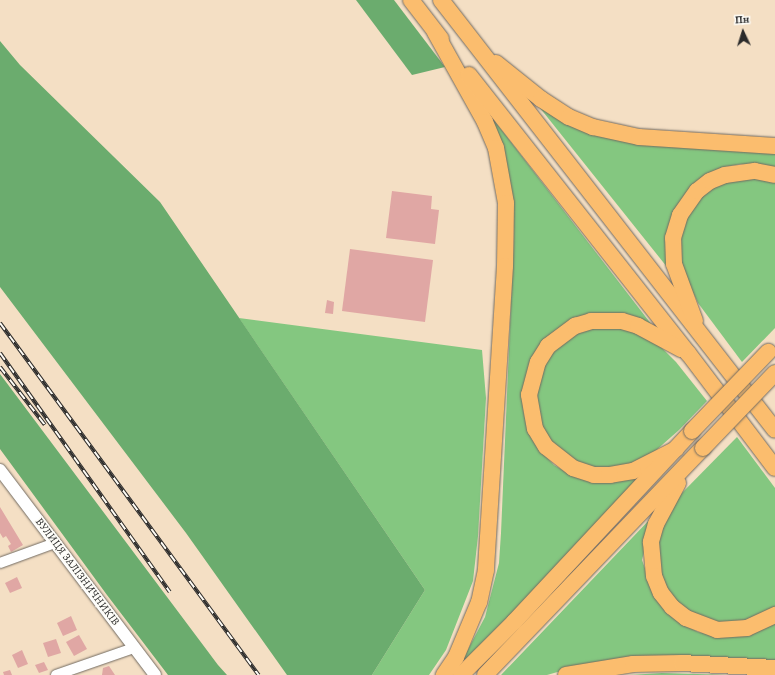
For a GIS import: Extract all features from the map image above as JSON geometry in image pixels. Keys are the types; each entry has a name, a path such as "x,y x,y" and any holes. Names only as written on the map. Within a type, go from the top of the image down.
{"highway":[{"path":"411,0 434,32 688,353 775,468"},
{"path":"441,0 702,339 775,430"},
{"path":"434,32 485,122 496,148 506,203 505,273 486,570 478,602 456,657 444,675"},
{"path":"475,46 540,99 569,117 593,127 639,137 775,146"},
{"path":"702,339 674,264 673,238 680,215 697,191 710,181 725,175 755,171 775,175"},
{"path":"676,449 633,471 610,475 594,475 573,468 546,447 538,435 531,412 529,395 538,362 548,346 575,326 591,321 606,320 638,326 688,353"},
{"path":"461,675 514,622 692,431 771,349"},
{"path":"485,675 775,373"},
{"path":"692,460 665,506 656,524 651,542 654,576 661,593 672,607 686,618 717,630 747,628 775,615"},
{"path":"566,675 633,664 682,663 775,668"}],"street":[{"name":"ВУЛИЦЯ ЗАЛІЗНИЧНИКІВ","path":"0,470 155,675"},
{"path":"0,563 55,543"},
{"path":"56,675 134,648"}],"green space":[{"path":"356,0 394,0 445,67 412,75"},
{"path":"0,41 20,65 160,202 425,590 372,675 287,675 186,533 0,287"},
{"path":"536,103 559,118 775,151 775,167 741,164 725,167 696,183 667,267"},
{"path":"487,111 655,329 567,323 543,342 532,357 522,393 524,414 529,433 539,449 554,465 571,475 645,472 455,674 485,617 499,563 501,533 514,233 513,202"},
{"path":"742,176 775,181 775,328 742,362 698,303 680,265 681,225 693,204 715,185"},
{"path":"239,318 482,350 486,398 478,536 473,581 446,650 429,675 372,675 425,590"},
{"path":"623,326 655,341 676,362 707,401 679,430 653,453 619,469 581,466 552,446 535,412 542,363 551,350 580,329"},
{"path":"0,374 227,675 168,675 107,595 0,449"},
{"path":"737,437 775,488 775,607 744,623 724,625 704,621 675,601 660,575 657,540 678,497"},
{"path":"653,516 642,560 654,594 681,623 698,632 716,636 775,622 775,663 575,667 547,675 501,675"},
{"path":"662,673 732,675 629,675"}],"building":[{"path":"392,191 432,196 431,209 439,210 435,244 386,238"},
{"path":"350,249 433,260 425,322 342,311"},
{"path":"327,300 334,302 333,314 325,313"},
{"path":"0,507 23,545 11,552 8,546 11,544 6,536 3,538 0,533"},
{"path":"17,577 22,588 10,593 5,583"},
{"path":"71,616 77,630 63,636 57,623"},
{"path":"79,635 87,649 74,656 66,642"},
{"path":"56,639 61,653 48,657 43,643"},
{"path":"22,650 28,664 18,668 12,655"},
{"path":"44,662 48,670 39,673 35,665"},
{"path":"109,666 115,675 102,675 103,668"},
{"path":"10,670 12,675 4,675 3,672"}],"railway":[{"path":"0,323 259,675"},
{"path":"0,353 170,592"},
{"path":"0,367 45,425"}]}
